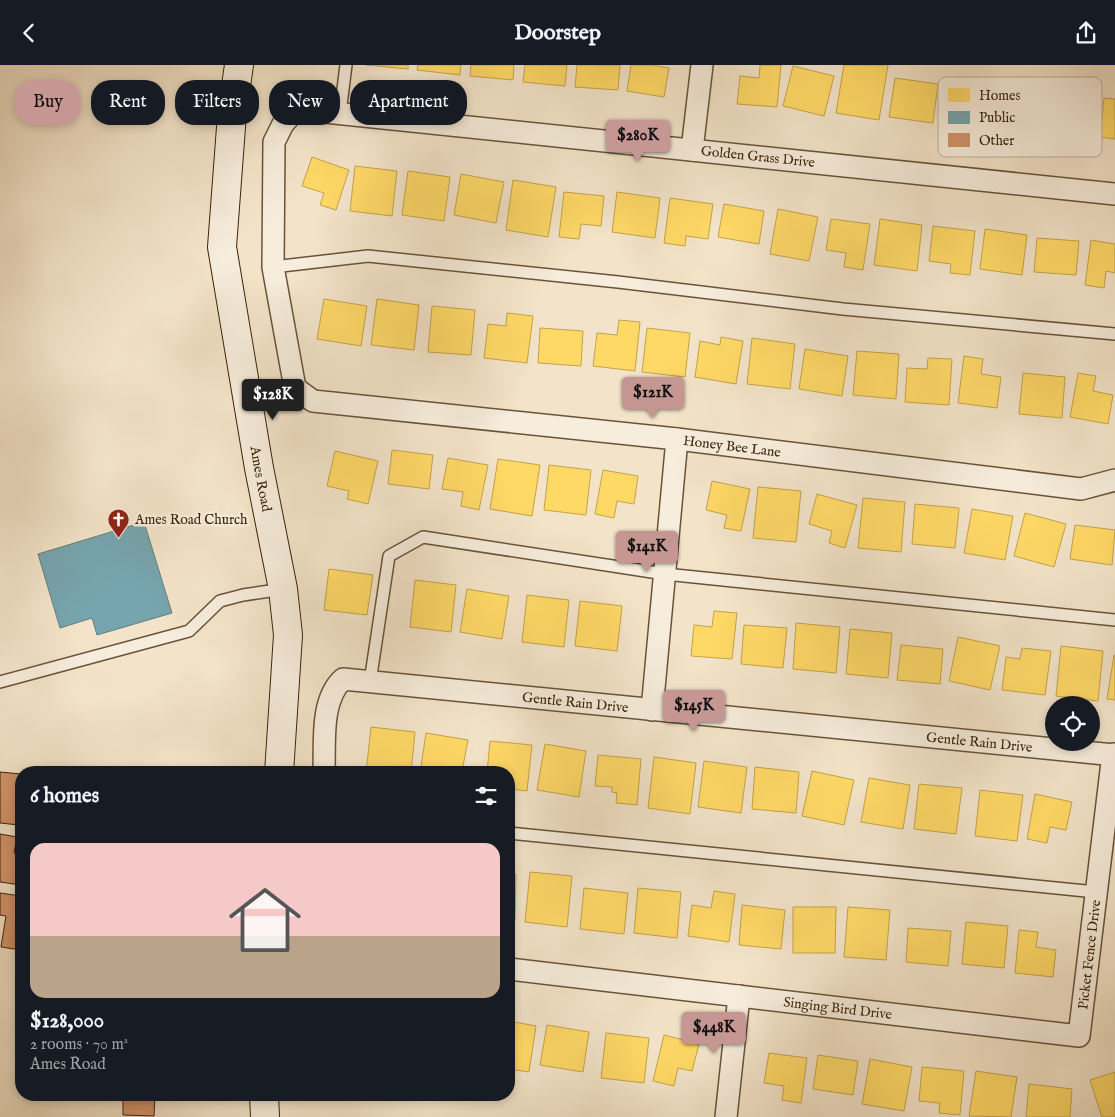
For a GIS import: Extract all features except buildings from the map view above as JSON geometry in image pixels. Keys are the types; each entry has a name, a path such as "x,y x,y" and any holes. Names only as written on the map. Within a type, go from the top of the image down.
{"street":[{"name":"Ames Road","path":"239,65 232,114 222,247 259,468 284,589 288,635 279,766"},
{"path":"692,149 702,65"},
{"name":"Golden Grass Drive","path":"340,113 1115,193"},
{"name":"Golden Grass Drive","path":"273,267 274,142 282,125"},
{"name":"Honey Bee Lane","path":"273,267 295,388 313,401 677,439 1081,489 1115,481"},
{"path":"652,709 677,439"},
{"name":"Gentle Rain Drive","path":"324,766 328,699 335,686 343,679 1114,755"},
{"name":"Picket Fence Drive","path":"1079,1036 1114,755"},
{"name":"Singing Bird Drive","path":"515,970 1079,1036"},
{"path":"726,1117 738,996"},
{"path":"264,1101 265,1117"}],"lane":[{"path":"340,113 346,65"},
{"path":"273,267 368,256 618,282 842,309 1115,334"},
{"path":"370,682 389,556 423,537 665,574 1115,620"},
{"path":"0,682 189,631 220,601 243,595 284,589"},
{"path":"515,834 1096,892"}],"place":[{"name":"Ames Road Church","path":"119,538"}]}
